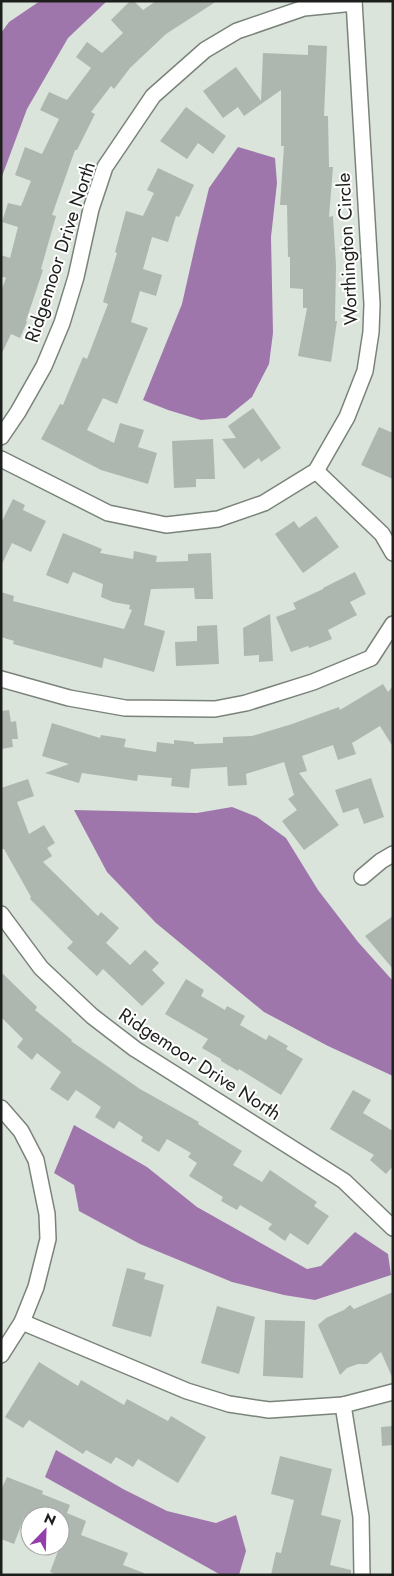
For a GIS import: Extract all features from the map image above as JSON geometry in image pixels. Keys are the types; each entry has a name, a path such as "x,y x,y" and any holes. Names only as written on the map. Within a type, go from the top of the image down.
{"street":[{"name":"Ridgemoor Drive North","path":"1,437 18,412 44,366 62,323 76,278 91,209 105,167 153,96 205,50 237,31 304,8 354,2"},
{"name":"Worthington Circle","path":"1,459 108,513 166,525 218,519 228,516 264,503 316,471 347,417 365,371 371,332 372,304 354,2"},
{"path":"316,471 382,534 393,553"},
{"path":"1,679 69,698 125,708 215,709 246,703 314,682 371,658 393,624"},
{"path":"362,876 393,854"},
{"name":"Ridgemoor Drive North","path":"1,914 41,968 92,1016 135,1049 344,1181 393,1228"},
{"path":"1,1108 21,1131 36,1160 47,1214 48,1239 36,1287 22,1322 1,1355"},
{"path":"22,1322 187,1391 229,1404 270,1410 343,1405 393,1392"},
{"path":"343,1405 361,1517 362,1575"}],"shaded area":[{"path":"40,1 107,1 68,38 27,109 1,179 1,33 9,22"},
{"path":"238,147 275,158 277,183 271,237 273,333 269,364 252,397 226,418 201,420 143,400 182,304 209,188"},
{"path":"232,807 257,817 286,838 318,890 358,942 393,981 393,1076 328,1046 264,1012 156,923 107,872 74,810 197,813"},
{"path":"74,1125 147,1167 197,1207 307,1269 321,1266 355,1232 388,1254 391,1275 315,1300 284,1295 232,1282 140,1244 79,1211 74,1185 54,1173"},
{"path":"56,1450 123,1489 167,1511 216,1523 236,1515 246,1551 239,1575 221,1575 45,1477"}],"building":[{"path":"130,1 134,1 143,10 156,1 217,1 166,34 130,68 114,89 111,86 91,112 95,114 77,150 75,150 52,215 56,216 41,269 43,270 27,322 20,338 11,334 1,355 1,291 6,278 1,276 1,255 10,258 18,227 2,222 8,203 21,206 31,181 15,175 25,147 42,154 59,119 40,110 49,92 67,100 91,68 76,57 87,42 102,53 123,33 111,20"},
{"path":"308,45 327,46 324,116 328,116 329,167 333,167 329,217 333,216 336,265 335,321 337,321 331,362 298,356 307,308 303,308 303,289 290,288 287,205 280,205 284,146 281,146 281,90 244,116 238,107 223,118 203,91 236,67 261,101 263,53 308,55"},
{"path":"186,107 226,136 213,154 198,143 187,159 160,141"},
{"path":"158,168 194,185 179,217 176,216 168,242 152,237 143,269 162,275 156,296 140,291 131,322 148,328 117,404 103,398 87,430 114,443 120,423 144,430 138,447 157,453 148,484 101,470 41,439 60,404 63,405 83,357 87,359 108,304 103,302 117,253 115,252 126,211 143,216 154,193 147,190"},
{"path":"253,408 281,448 261,462 259,458 244,469 222,439 236,438 228,426"},
{"path":"379,427 393,433 393,479 361,465"},
{"path":"213,439 215,479 196,479 196,487 174,488 172,441"},
{"path":"13,499 25,505 23,510 46,521 31,552 12,543 1,566 1,523"},
{"path":"316,516 339,547 303,573 275,534 294,521 299,528"},
{"path":"63,533 102,549 100,553 133,559 134,551 157,556 156,562 188,561 188,554 211,553 213,599 195,599 194,588 151,589 144,625 165,631 154,672 104,658 102,668 13,644 14,641 1,637 1,592 14,596 13,601 124,629 132,610 129,609 130,605 113,602 101,597 103,584 73,572 68,584 46,575"},
{"path":"355,572 366,594 350,602 357,615 328,630 332,639 309,648 308,646 291,652 276,617 296,609 293,603"},
{"path":"270,614 273,661 259,662 259,655 244,656 243,628"},
{"path":"217,625 219,664 176,666 175,642 197,641 197,626"},
{"path":"383,684 388,692 393,686 393,747 380,726 352,743 356,754 338,760 333,745 302,756 307,771 299,773 339,825 304,850 282,821 297,810 288,799 294,795 284,762 246,774 247,785 228,786 227,767 191,769 189,788 171,786 172,778 138,775 137,781 82,773 79,783 45,773 69,764 42,756 52,723 100,738 101,735 126,739 124,747 156,752 157,742 174,744 174,740 194,742 194,744 223,743 223,737 252,736 339,707 340,710"},
{"path":"9,710 11,722 16,721 18,739 12,739 13,747 1,749 1,711"},
{"path":"371,778 384,817 364,824 358,808 343,813 335,790"},
{"path":"28,779 34,796 17,802 29,834 44,825 55,843 47,848 52,856 43,862 98,916 101,912 119,928 106,943 130,965 145,950 159,963 152,970 165,983 142,1006 103,969 97,976 67,948 73,942 30,899 31,897 4,849 1,849 1,788"},
{"path":"393,916 393,969 365,936"},
{"path":"1,972 37,1007 35,1010 71,1041 140,1089 199,1122 198,1124 242,1151 233,1165 262,1182 270,1170 317,1202 314,1206 329,1216 308,1245 290,1233 285,1241 268,1229 272,1224 240,1205 237,1210 221,1201 223,1197 189,1176 197,1163 188,1157 191,1153 167,1139 159,1152 141,1141 143,1137 119,1121 114,1129 95,1117 101,1107 76,1090 68,1101 50,1089 61,1072 37,1053 32,1060 17,1047 23,1039 1,1017"},
{"path":"186,979 204,990 201,996 225,1010 227,1006 245,1016 240,1025 266,1040 269,1035 288,1046 286,1049 303,1059 281,1095 202,1048 208,1039 165,1014"},
{"path":"353,1090 371,1100 363,1113 393,1131 393,1166 386,1174 370,1160 374,1155 330,1129"},
{"path":"127,1268 146,1273 144,1279 164,1285 151,1337 112,1326"},
{"path":"393,1292 393,1379 381,1352 367,1364 358,1364 347,1368 340,1375 318,1325 326,1318 344,1310 350,1305 354,1309"},
{"path":"217,1306 255,1317 239,1374 201,1363"},
{"path":"265,1320 305,1321 303,1378 263,1376"},
{"path":"39,1362 78,1386 81,1380 124,1405 127,1399 168,1421 171,1416 206,1437 178,1483 138,1459 133,1467 116,1457 111,1464 86,1450 83,1454 29,1420 23,1428 5,1417"},
{"path":"393,1426 393,1445 382,1446 381,1427"},
{"path":"280,1456 332,1469 321,1515 341,1520 330,1565 351,1570 351,1575 271,1575 276,1552 281,1553 294,1500 271,1494"},
{"path":"7,1477 43,1491 42,1494 70,1505 20,1506 20,1528 14,1544 1,1539 1,1490"},
{"path":"70,1514 86,1521 81,1535 128,1553 123,1565 144,1573 144,1575 57,1575 50,1572 56,1556 70,1556"}]}
